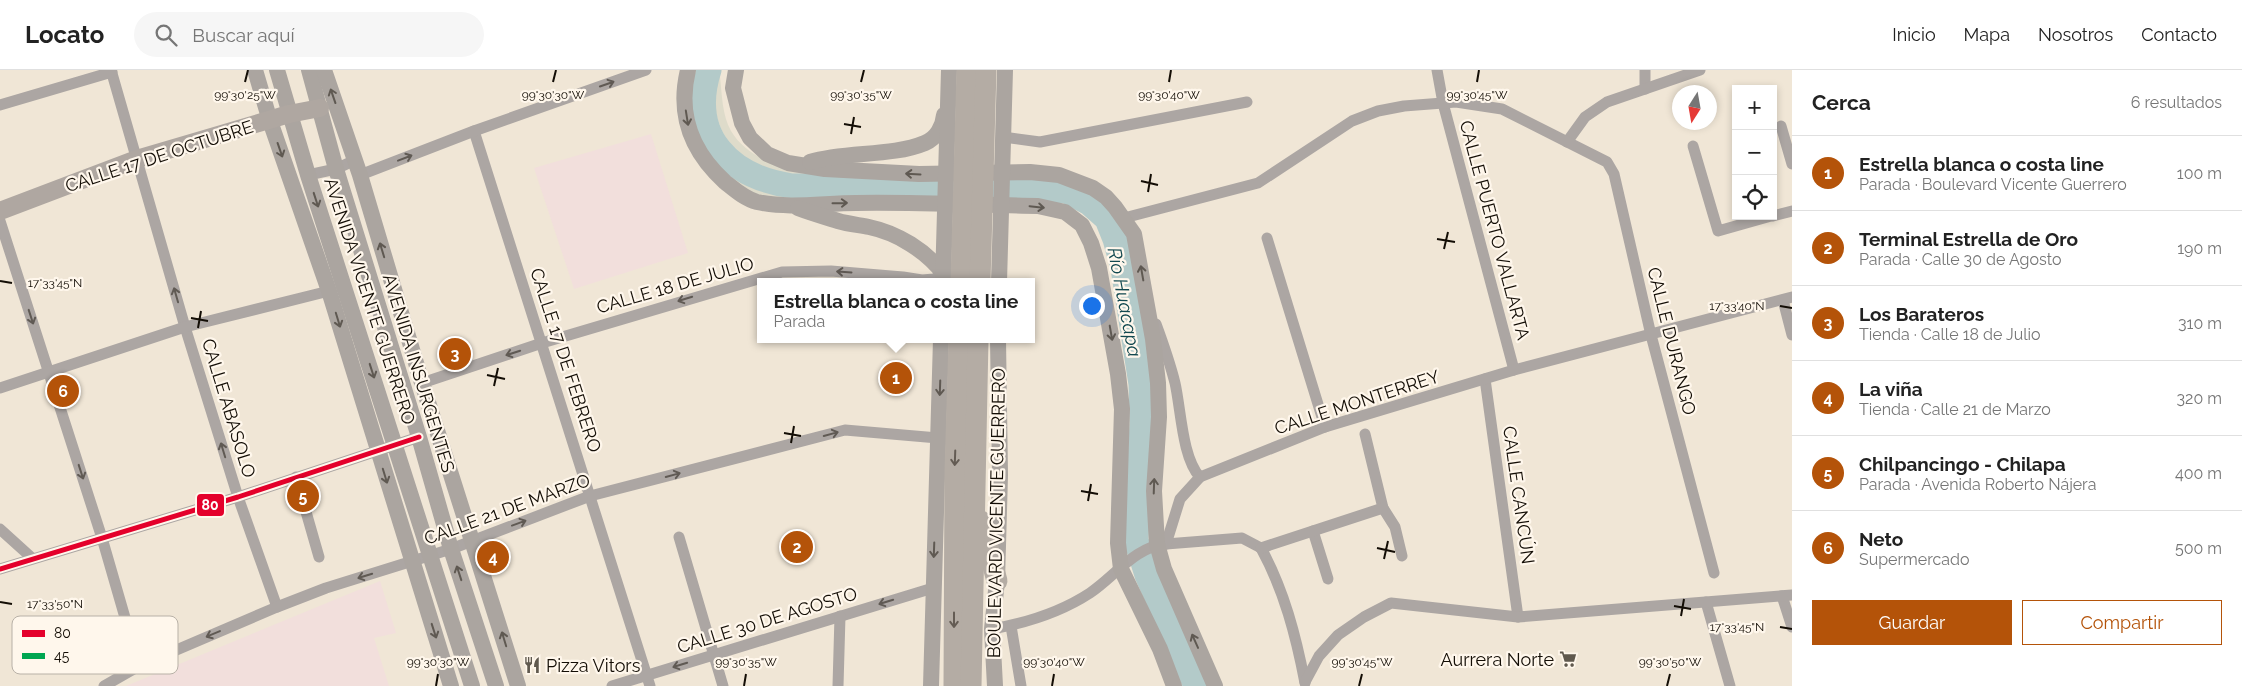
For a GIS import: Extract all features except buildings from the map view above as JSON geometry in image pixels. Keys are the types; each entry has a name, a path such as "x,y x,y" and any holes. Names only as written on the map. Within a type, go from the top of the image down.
{"highway":[{"path":"979,278 972,230 986,70"},
{"path":"955,72 981,143"},
{"path":"949,278 972,230"},
{"path":"954,686 955,471 959,343"},
{"name":"BOULEVARD VICENTE GUERRERO","path":"971,686 978,343"},
{"path":"974,493 997,581"}],"main road":[{"path":"255,70 270,121 329,291 452,686"},
{"name":"AVENIDA VICENTE GUERRERO","path":"277,70 308,175 472,686"},
{"name":"AVENIDA INSURGENTES","path":"309,70 336,169 419,437 451,549 496,686"},
{"path":"324,70 357,168 422,383 518,686"},
{"path":"688,70 685,103 689,134 700,156 738,194 756,202 788,205 858,203 1038,206 1065,212 1082,225 1091,243 1099,268 1122,408 1118,543 1124,566 1174,686"},
{"path":"736,70 733,88 742,123 750,138 766,154 788,163 825,169 919,174 1030,172 1060,175 1078,181 1106,197 1124,218 1134,234 1146,299 1158,384 1159,417 1154,491 1158,544 1164,569 1214,686"},
{"path":"997,278 972,230 981,143 1005,70"},
{"path":"800,165 819,159 890,151 926,142 938,133 944,119 955,72"},
{"name":"CALLE 17 DE OCTUBRE","path":"0,211 138,159 289,114 320,108"},
{"path":"788,205 840,222 872,227 894,236 920,250 948,278"},
{"path":"931,686 941,343"},
{"name":"BOULEVARD VICENTE GUERRERO","path":"994,686 992,629 997,581 1000,475 998,343"}],"street":[{"name":"CALLE PUERTO VALLARTA","path":"1437,70 1443,103 1514,370"},
{"path":"1645,70 1645,89"},
{"path":"1567,142 1585,117 1607,102 1700,70"},
{"path":"0,105 111,71"},
{"name":"CALLE ABASOLO","path":"111,71 138,159 185,327 238,497 277,607"},
{"path":"308,175 336,169 357,168 474,131 643,71"},
{"path":"981,143 1040,142 1247,102"},
{"name":"CALLE DURANGO","path":"1124,218 1258,183 1352,121 1378,111 1404,106 1456,102 1502,109 1606,162 1611,167 1651,335 1714,572"},
{"path":"1781,126 1792,164"},
{"name":"CALLE 17 DE FEBRERO","path":"474,131 649,680"},
{"path":"1693,146 1718,231 1758,220"},
{"path":"1777,215 1792,211"},
{"path":"0,220 102,538 125,616"},
{"path":"1267,238 1325,427"},
{"name":"CALLE 18 DE JULIO","path":"762,278 782,272 831,271 909,278"},
{"name":"CALLE 18 DE JULIO","path":"422,383 542,343 757,279"},
{"path":"0,388 185,327 329,291"},
{"path":"1146,299 1168,355 1193,470 1200,477"},
{"path":"1787,299 1792,335"},
{"name":"CALLE MONTERREY","path":"1158,544 1180,499 1200,477 1325,427 1514,370 1787,299"},
{"name":"CALLE CANCÚN","path":"1486,379 1518,617"},
{"name":"CALLE 21 DE MARZO","path":"178,649 326,588 451,549 590,496 845,430 938,438"},
{"path":"1365,434 1383,508 1396,527 1402,556"},
{"path":"0,569 238,497 395,443 419,437"},
{"path":"296,476 319,557"},
{"path":"1261,548 1383,508"},
{"path":"0,529 32,558"},
{"path":"1313,531 1328,580"},
{"path":"679,537 723,686"},
{"path":"992,629 1011,626 1051,613 1089,594 1124,566 1158,544 1242,538 1261,548 1273,569 1296,634 1305,684"},
{"name":"CALLE 30 DE AGOSTO","path":"612,686 649,680 713,655 933,588"},
{"path":"1305,684 1319,656 1338,635 1364,617 1391,603 1518,617 1787,595 1792,627"},
{"path":"1706,602 1730,686"},
{"path":"838,686 840,616"},
{"path":"1011,626 1022,686"},
{"name":"CALLE 21 DE MARZO","path":"104,686 125,674"}],"shaded area":[{"path":"689,70 695,71 693,96 694,114 698,131 711,154 738,175 754,182 821,199 768,199 741,188 691,135"},
{"path":"713,76 720,77 728,125 739,142 750,151 775,164 803,173 830,178 782,174 761,167 744,157 730,143 720,125 714,103"},
{"path":"651,134 688,253 574,289 534,168"},
{"path":"380,581 396,633 374,638 389,686 126,686 155,674 178,674 178,665"}],"waterway":[{"name":"Río Huacapa","path":"709,70 704,94 704,115 710,133 719,149 733,163 750,173 770,181 792,186 927,186 1066,191 1089,203 1107,219 1123,268 1141,384 1142,423 1136,540 1147,575 1196,686"}],"transit line":[{"name":"80","path":"0,569 238,497 419,437"}],"place":[{"name":"Los Barateros","path":"455,354"},
{"name":"Estrella blanca o costa line","path":"896,378"},
{"name":"Neto","path":"63,391"},
{"name":"Chilpancingo - Chilapa","path":"303,496"},
{"name":"Terminal Estrella de Oro","path":"797,547"},
{"name":"La viña","path":"493,557"},
{"name":"Aurrera Norte","path":"1568,659"},
{"name":"Pizza Vitors","path":"532,665"}]}
